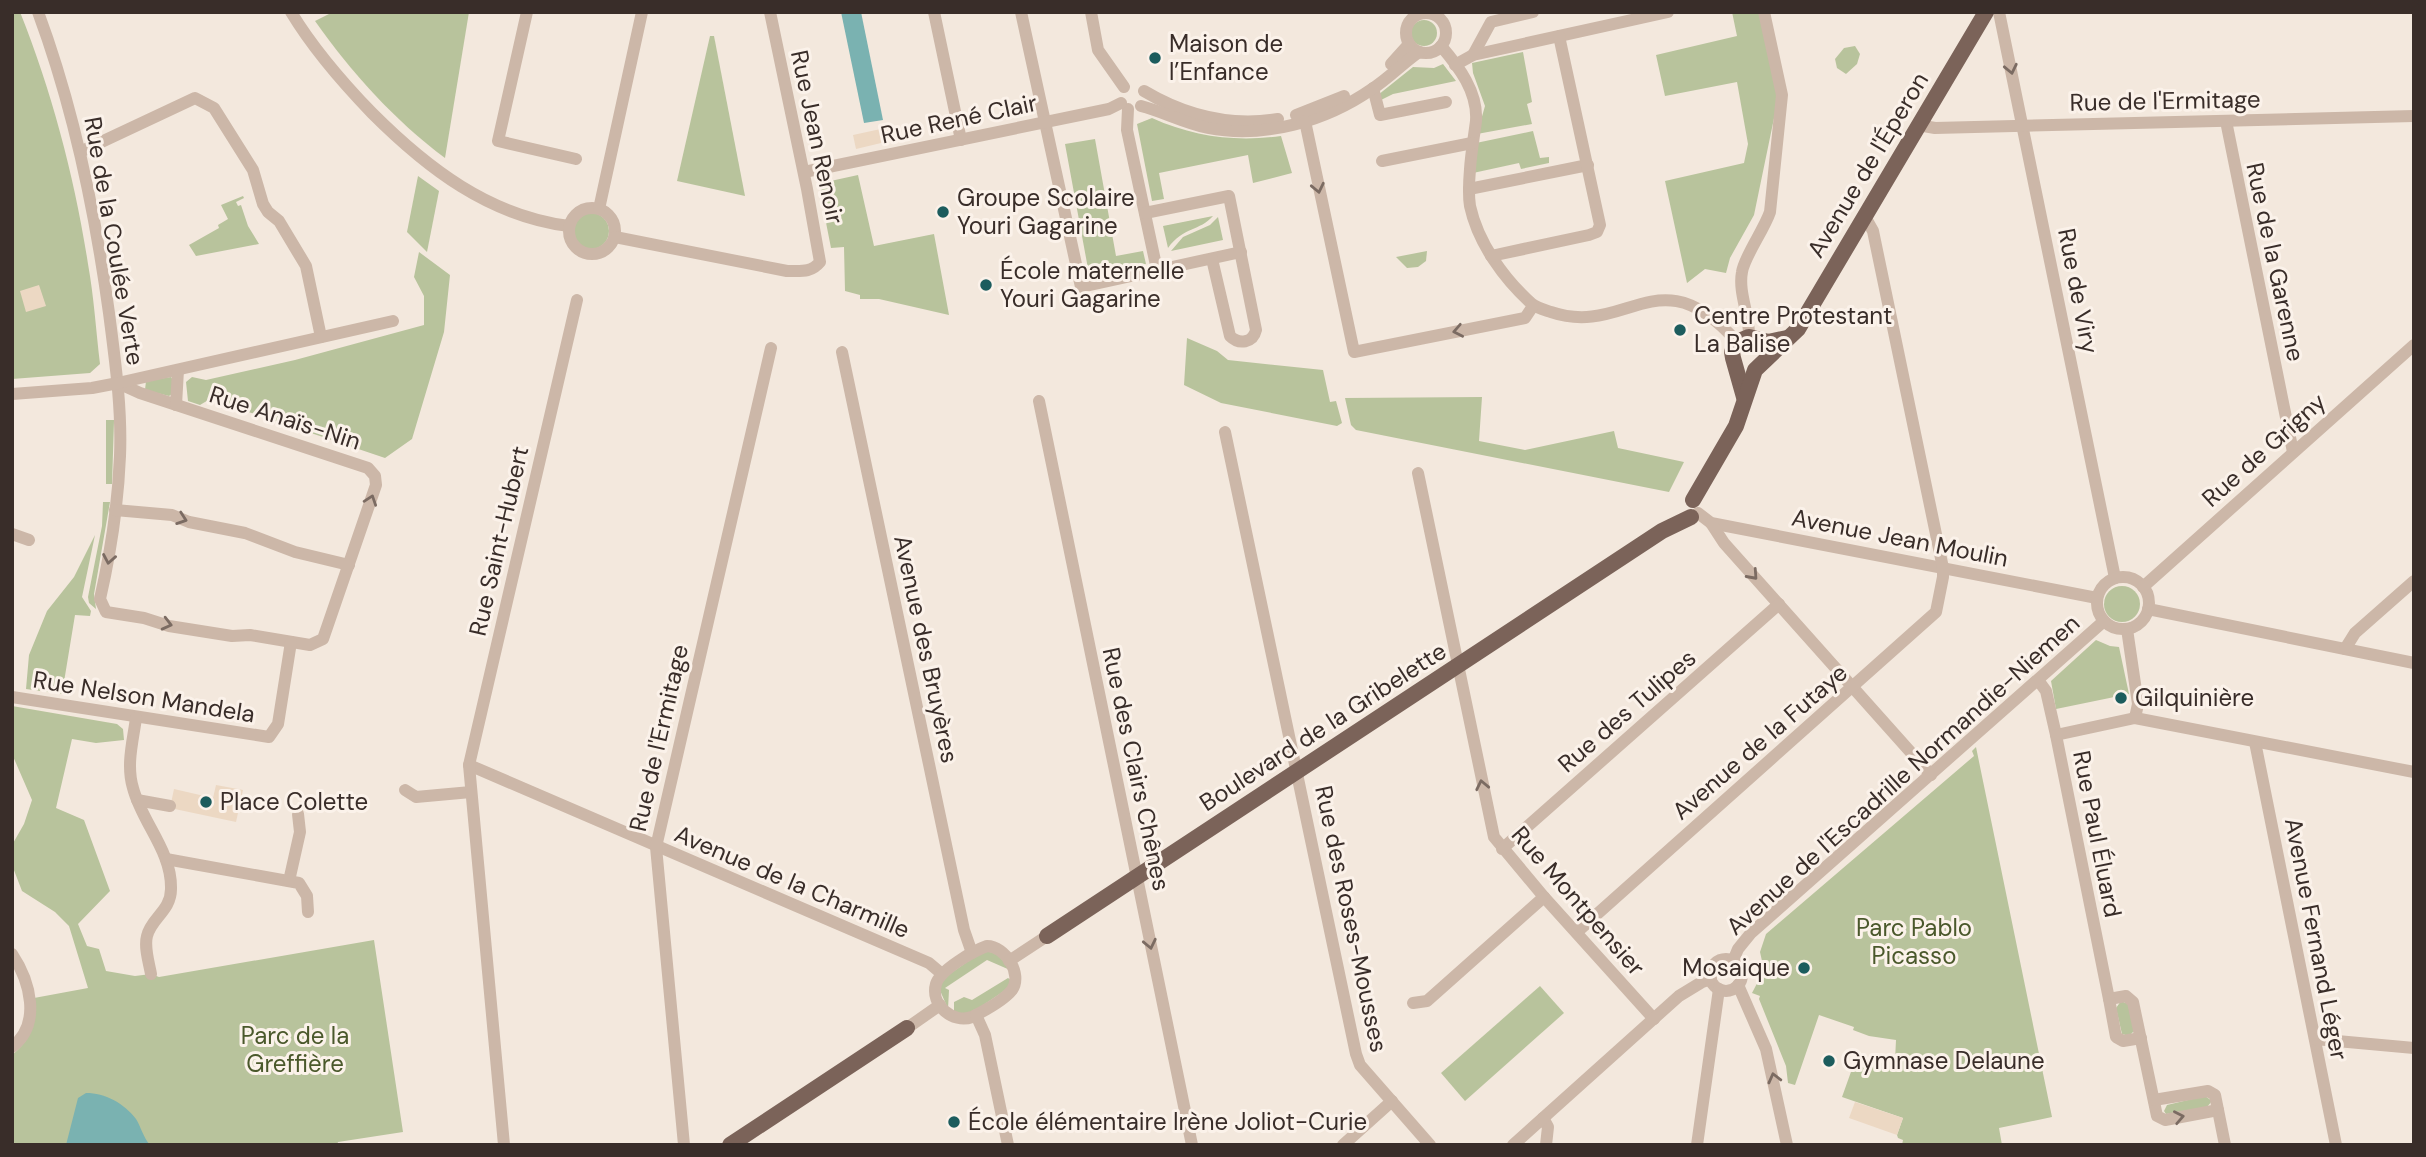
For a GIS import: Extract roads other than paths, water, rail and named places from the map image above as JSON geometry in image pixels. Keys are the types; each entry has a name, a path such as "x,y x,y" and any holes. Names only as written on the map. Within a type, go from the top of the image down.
{"main road":[{"name":"Avenue de l'Éperon","path":"1695,512 1737,426 1760,364 1802,323 1986,12"},
{"path":"1745,400 1732,352 1748,340 1768,342 1787,338"},
{"path":"1735,363 1743,370 1760,364 1765,348 1748,340"},
{"name":"Boulevard de la Gribelette","path":"1047,936 1662,531 1695,512"},
{"path":"730,1145 907,1028"}],"street":[{"name":"Rue de la Coulée Verte","path":"38,12 80,152 103,273 118,383 120,454 114,532 100,599 103,607"},
{"path":"291,12 311,44 338,78 392,133 435,171 504,209 526,217 569,226"},
{"path":"527,12 498,141 576,159"},
{"path":"598,209 642,12"},
{"name":"Rue Jean Renoir","path":"615,237 787,271 814,269 820,262 770,12"},
{"path":"934,12 961,140"},
{"path":"1021,12 1081,287 1241,252"},
{"path":"1091,12 1098,50 1124,86"},
{"path":"1473,55 1491,22 1533,12"},
{"path":"1455,65 1473,55 1668,12"},
{"path":"1748,340 1749,323 1741,275 1770,212 1782,95 1764,12"},
{"name":"Rue de Viry","path":"1999,12 2115,578"},
{"path":"1124,86 1135,84 1172,107 1211,120 1269,120 1304,113 1352,92 1414,48 1430,52 1440,46 1446,30 1437,14 1420,14 1410,20 1405,31 1414,48"},
{"path":"1491,256 1597,232 1600,225 1559,36"},
{"path":"1440,46 1468,83 1475,104 1476,120 1469,189 1470,206 1478,229 1491,256 1505,276 1534,306 1578,317 1608,313 1640,302 1681,302 1706,312 1748,340"},
{"path":"1124,86 1119,96 1130,106 1193,125 1227,131 1263,130 1305,121 1330,112 1373,88 1414,48"},
{"path":"1373,88 1380,115 1446,102"},
{"path":"1130,106 1145,99 1144,92"},
{"path":"80,152 195,98 214,108 253,170 263,204 279,221 306,265 321,337"},
{"path":"1130,106 1127,130 1157,270"},
{"name":"Rue René Clair","path":"804,172 1130,106"},
{"name":"Rue de l'Ermitage","path":"1918,125 1935,128 2414,116"},
{"path":"1305,121 1354,352 1525,318 1534,306"},
{"name":"Rue de la Garenne","path":"2225,121 2293,452"},
{"path":"1382,161 1472,143"},
{"path":"1469,189 1588,165"},
{"path":"1145,213 1229,196 1255,336 1241,342 1230,336 1212,259"},
{"path":"584,209 598,209 610,216 614,223 615,237 608,249 602,253 588,255 570,241 569,226 572,219 584,209"},
{"name":"Avenue de la Futaye","path":"1577,932 1937,612 1942,568 1873,231 1864,215"},
{"name":"Rue Saint-Hubert","path":"504,1145 468,765 577,300"},
{"path":"12,394 92,388 393,321"},
{"name":"Rue de Grigny","path":"2143,587 2414,345"},
{"name":"Rue de l'Ermitage","path":"684,1145 656,847 771,348"},
{"name":"Avenue des Bruyères","path":"842,352 964,930 972,953"},
{"path":"176,405 178,370"},
{"name":"Rue Anaïs-Nin","path":"103,607 107,612 144,618 169,626 310,645 323,639 376,485 375,475 368,468 176,405 118,383"},
{"name":"Rue des Clairs Chênes","path":"1039,401 1192,1145"},
{"name":"Rue des Roses-Mousses","path":"1225,432 1356,1054 1360,1065 1430,1145"},
{"name":"Rue Montpensier","path":"1418,473 1492,830 1502,849 1654,1019"},
{"path":"115,510 172,515 189,522 245,533 295,552 349,565"},
{"path":"1695,512 1931,775"},
{"name":"Avenue Jean Moulin","path":"1695,512 1942,568 2097,598"},
{"path":"12,534 29,540"},
{"path":"2115,578 2131,578 2143,587 2149,601 2148,609 2140,622 2127,629 2111,626 2104,621 2097,607 2097,598 2104,586 2115,578"},
{"path":"2345,649 2355,634 2414,581"},
{"name":"Rue des Tulipes","path":"1502,849 1779,604"},
{"path":"2148,609 2414,663"},
{"name":"Avenue de l'Escadrille Normandie-Niemen","path":"1733,961 1738,949 1751,933 2104,621"},
{"path":"2127,629 2138,704 2135,718"},
{"name":"Rue Nelson Mandela","path":"12,697 269,737 278,724 291,642"},
{"name":"Rue Paul Éluard","path":"2038,680 2046,691 2056,735 2116,1037 2123,1041 2141,1038"},
{"path":"136,718 130,777 137,800 166,859 170,876 170,899 147,933 151,974"},
{"path":"2056,735 2135,718 2414,772"},
{"name":"Avenue Fernand Léger","path":"2255,742 2336,1145"},
{"name":"Avenue de la Charmille","path":"468,765 929,963 942,974"},
{"path":"405,790 416,797 471,792"},
{"path":"137,800 170,806"},
{"path":"289,881 300,832 298,814"},
{"path":"166,859 299,883 307,896 308,912"},
{"path":"1413,1003 1427,1001 1544,897"},
{"name":"Boulevard de la Gribelette","path":"1009,961 1047,936"},
{"path":"992,946 1001,951 1009,961 1016,976 1014,988 976,1015 958,1019 947,1014 940,1005 935,988 942,974 972,953 992,946"},
{"path":"12,954 27,987 31,1006 30,1021 25,1033 12,1047"},
{"path":"1697,1145 1715,984 1714,964 1723,960 1733,961 1741,972 1738,985 1766,1049 1787,1145"},
{"path":"1513,1145 1686,992 1715,984 1727,991 1738,985"},
{"path":"2109,999 2126,996 2133,1002 2157,1116 2165,1120 2218,1110"},
{"path":"907,1028 940,1005"},
{"path":"976,1015 985,1035 1008,1145"},
{"path":"2315,1039 2414,1048"},
{"path":"2154,1100 2208,1091 2215,1095 2225,1145"},
{"path":"1343,1145 1392,1101"},
{"path":"1543,1118 1548,1127 1546,1145"}],"water":[{"path":"841,12 861,12 883,120 864,123"},
{"path":"86,1093 107,1097 126,1108 136,1119 150,1145 66,1145 78,1098"}],"place":[{"name":"Maison de l’Enfance","path":"1155,58"},
{"name":"Groupe Scolaire Youri Gagarine","path":"943,212"},
{"name":"École maternelle Youri Gagarine","path":"986,285"},
{"name":"Centre Protestant La Balise","path":"1680,330"},
{"name":"Gilquinière","path":"2121,698"},
{"name":"Place Colette","path":"206,802"},
{"name":"Mosaique","path":"1804,968"},
{"name":"Gymnase Delaune","path":"1829,1061"},
{"name":"École élémentaire Irène Joliot-Curie","path":"954,1122"}],"park label":[{"name":"Parc Pablo Picasso","path":"1914,942"},
{"name":"Parc de la Greffière","path":"295,1050"}]}
